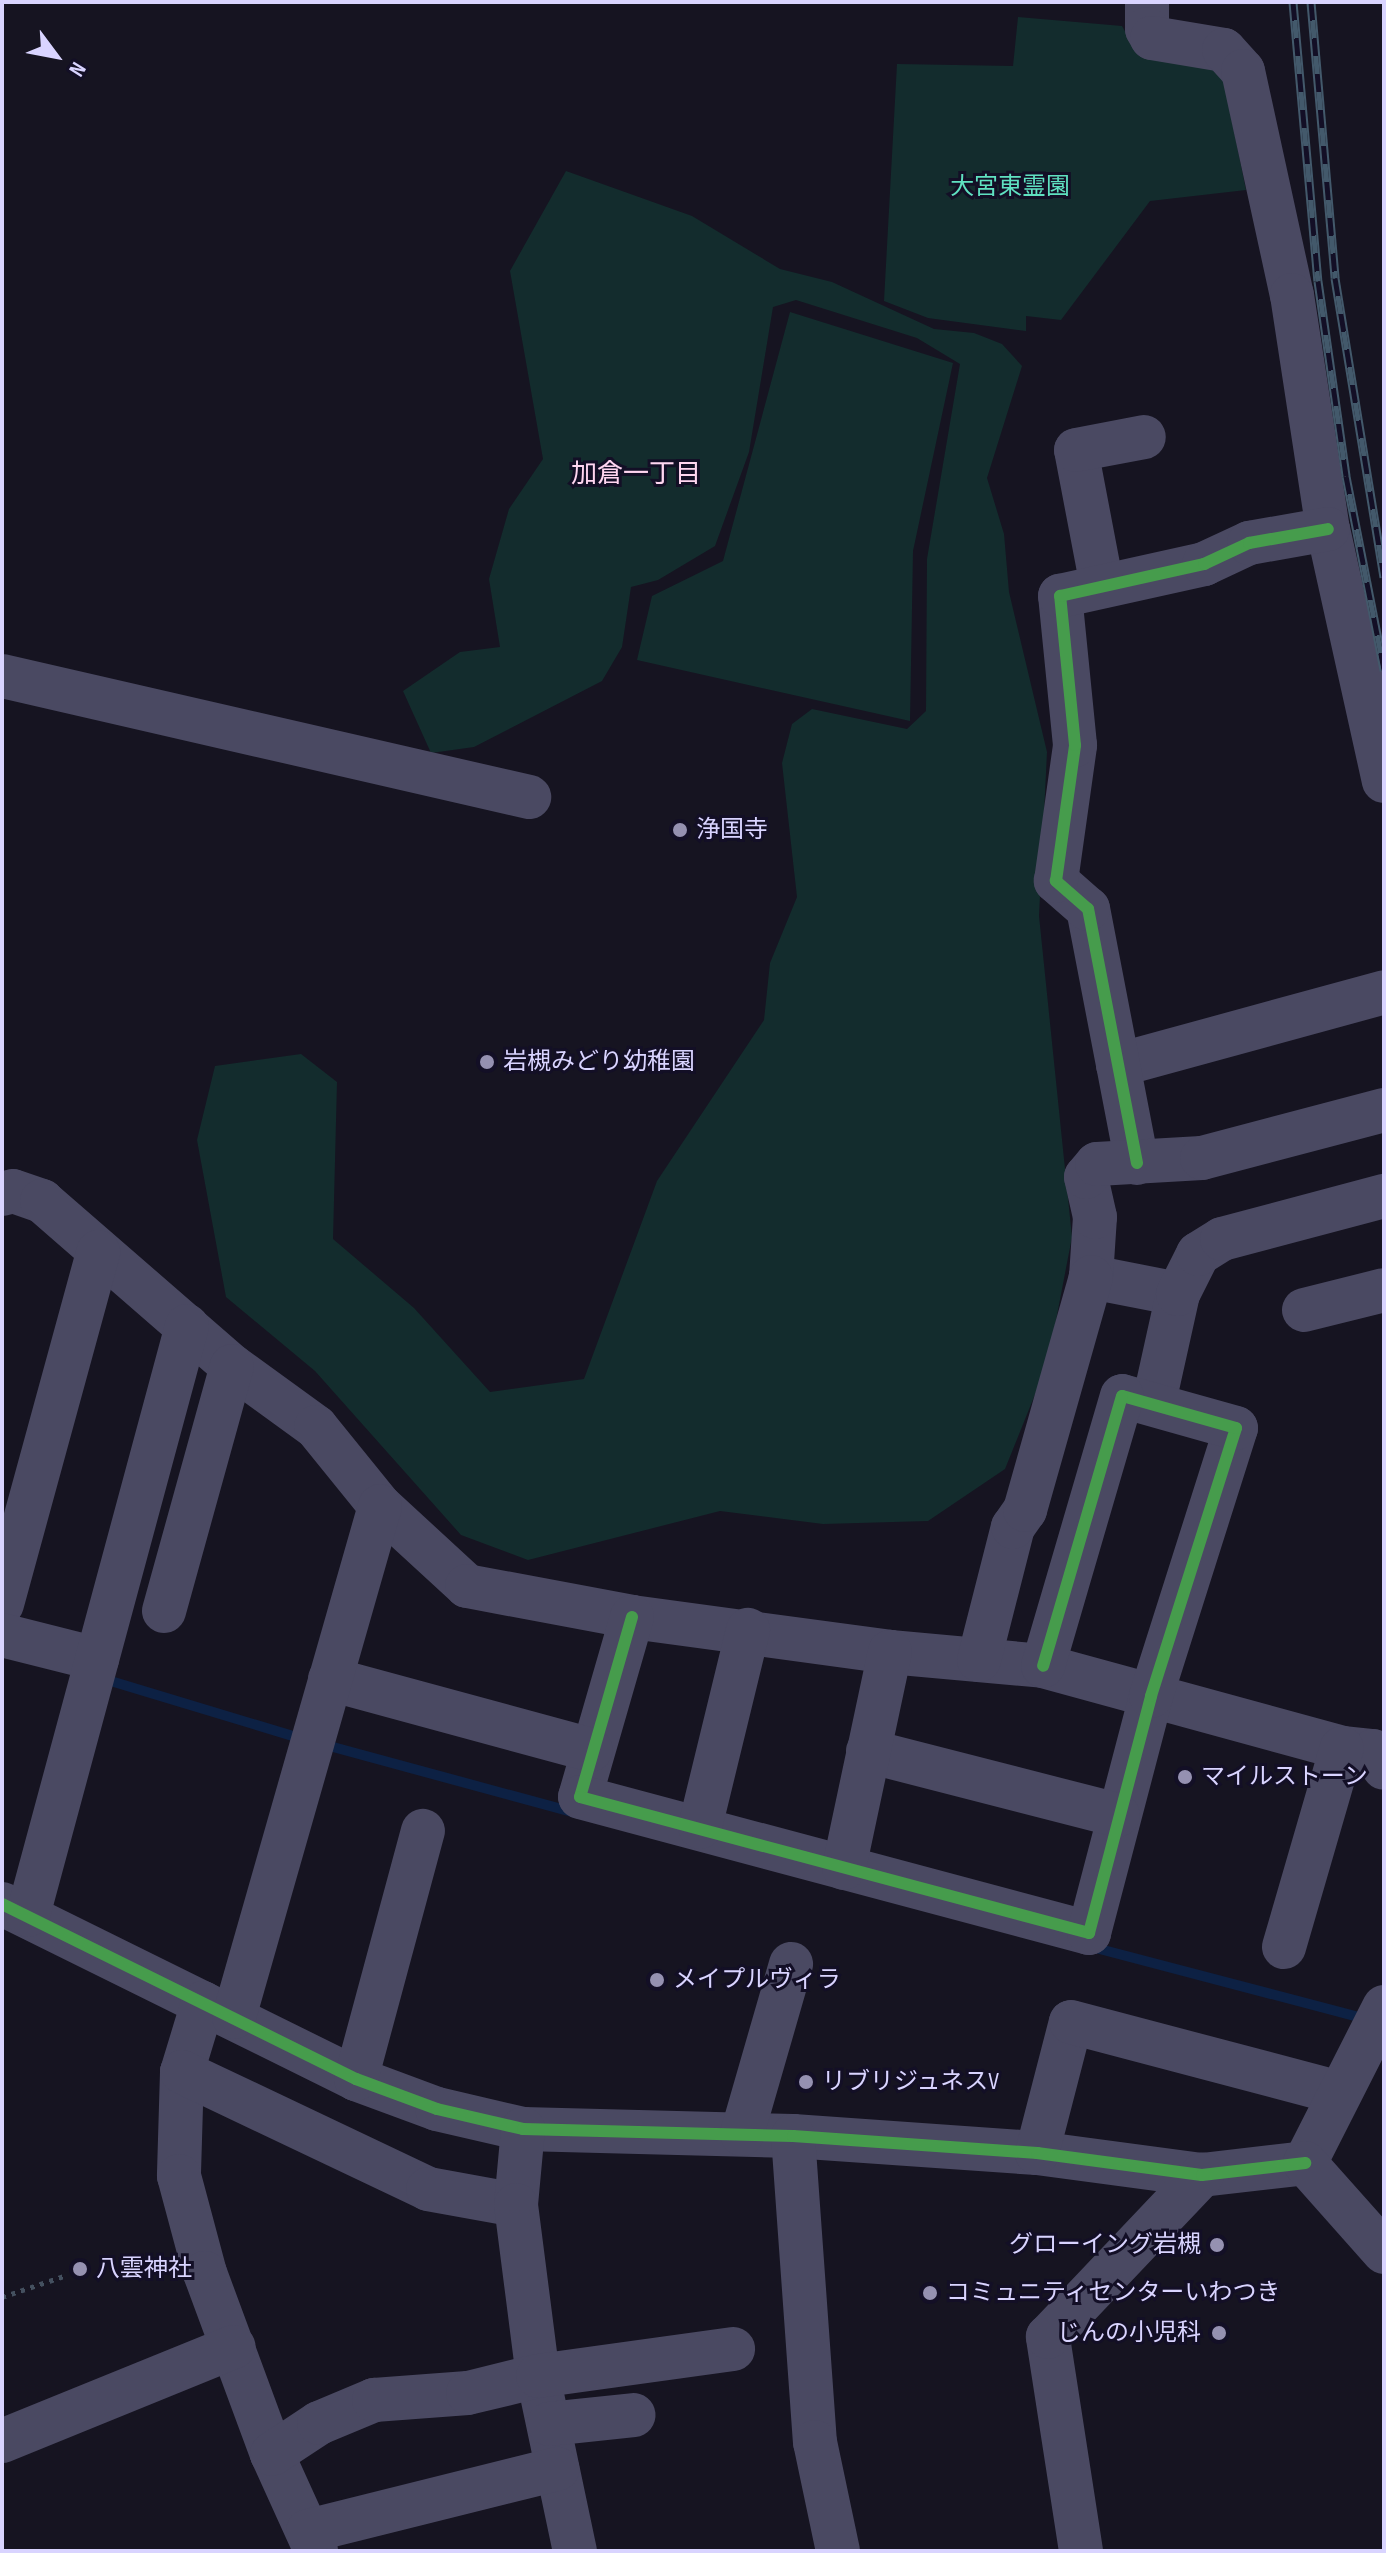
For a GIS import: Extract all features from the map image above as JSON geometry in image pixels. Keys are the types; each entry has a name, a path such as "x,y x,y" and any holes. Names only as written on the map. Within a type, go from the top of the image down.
{"street":[{"path":"1147,2 1147,29 1152,38 1224,50 1243,71 1292,295 1328,529 1384,781"},
{"path":"1102,586 1076,450 1144,437"},
{"path":"1137,1163 1088,909 1056,881 1075,745 1060,596 1204,564 1249,543 1328,529"},
{"path":"2,676 529,797"},
{"path":"1118,1065 1384,992"},
{"path":"979,1660 1013,1527 1025,1510 1091,1277 1095,1217 1086,1177 1097,1164 1202,1158 1384,1110"},
{"path":"2,1194 13,1191 42,1201 232,1366 316,1427 380,1506 467,1586 632,1617 748,1630 890,1652 1043,1666 1151,1696 1371,1747 1284,1947"},
{"path":"1043,1666 1138,1399 1178,1294 1198,1254 1222,1239 1384,1196"},
{"path":"2,1604 98,1252"},
{"path":"1091,1277 1178,1294"},
{"path":"1304,1310 1384,1290"},
{"path":"187,1326 97,1659 15,1909 356,2079 437,2109 523,2129 793,2136 1037,2153 1202,2175 1305,2163"},
{"path":"164,1611 232,1366"},
{"path":"632,1617 591,1750 580,1797 1089,1933 1151,1696 1236,1428 1060,1379"},
{"path":"380,1506 330,1679 218,2010 182,2072 179,2176 205,2273 272,2454 312,2541 557,2469"},
{"path":"700,1827 748,1630"},
{"path":"2,1635 97,1659"},
{"path":"844,1868 890,1652"},
{"path":"330,1679 591,1750"},
{"path":"868,1751 1118,1815"},
{"path":"356,2079 423,1831"},
{"path":"742,2134 791,1964"},
{"path":"1305,2163 1384,2007"},
{"path":"1037,2153 1071,2022 1340,2093"},
{"path":"182,2072 428,2189 516,2205"},
{"path":"523,2129 516,2205 538,2376 575,2551"},
{"path":"793,2136 815,2442 838,2551"},
{"path":"1305,2163 1384,2252"},
{"path":"1081,2551 1048,2337 1202,2175"},
{"path":"2,2441 234,2347"},
{"path":"272,2454 319,2423 374,2400 468,2393 538,2376 733,2349"},
{"path":"549,2424 634,2415"}],"path":[{"path":"2,2297 64,2276"}],"green space":[{"name":"大宮東霊園","path":"1018,17 1122,26 1137,53 1221,67 1246,190 1150,201 1061,320 1026,316 1026,331 928,318 884,301 897,64 1013,66"},
{"path":"566,171 692,216 780,269 832,282 934,329 974,333 1002,344 1022,366 987,478 1004,534 1009,592 1047,752 1039,916 1072,1237 1048,1362 1005,1469 928,1521 823,1524 720,1511 528,1560 461,1535 315,1371 226,1297 197,1140 215,1066 301,1054 337,1082 333,1239 414,1308 490,1392 584,1379 657,1181 764,1020 770,963 797,897 782,763 792,724 812,709 907,729 926,711 927,559 960,364 917,338 796,300 773,307 749,452 715,546 658,580 631,587 622,647 602,681 474,747 431,753 403,691 460,652 500,647 489,579 509,509 543,459 510,271"},
{"path":"790,312 953,363 913,551 910,721 637,660 652,596 723,561"}],"waterway":[{"path":"104,1679 303,1739"},
{"path":"322,1744 573,1812"},
{"path":"1092,1947 1367,2019"}],"railway":[{"path":"1293,2 1318,281 1346,476 1384,670"},
{"path":"1311,2 1335,278 1384,577"}],"cycle path":[{"path":"1137,1163 1088,909 1056,881 1075,745 1060,596 1204,564 1249,543 1328,529"},
{"path":"632,1617 580,1797 1089,1933 1151,1696 1236,1428 1122,1396 1043,1666"},
{"path":"2,1904 356,2079 437,2109 523,2129 793,2136 1037,2153 1202,2175 1305,2163"}],"place":[{"name":"浄国寺","path":"680,830"},
{"name":"岩槻みどり幼稚園","path":"487,1062"},
{"name":"マイルストーン","path":"1185,1777"},
{"name":"メイプルヴィラ","path":"657,1980"},
{"name":"リブリジュネスV","path":"806,2082"},
{"name":"グローイング岩槻","path":"1217,2245"},
{"name":"八雲神社","path":"80,2269"},
{"name":"コミュニティセンターいわつき","path":"930,2293"},
{"name":"じんの小児科","path":"1219,2333"}],"district":[{"name":"加倉一丁目","path":"636,475"}]}
